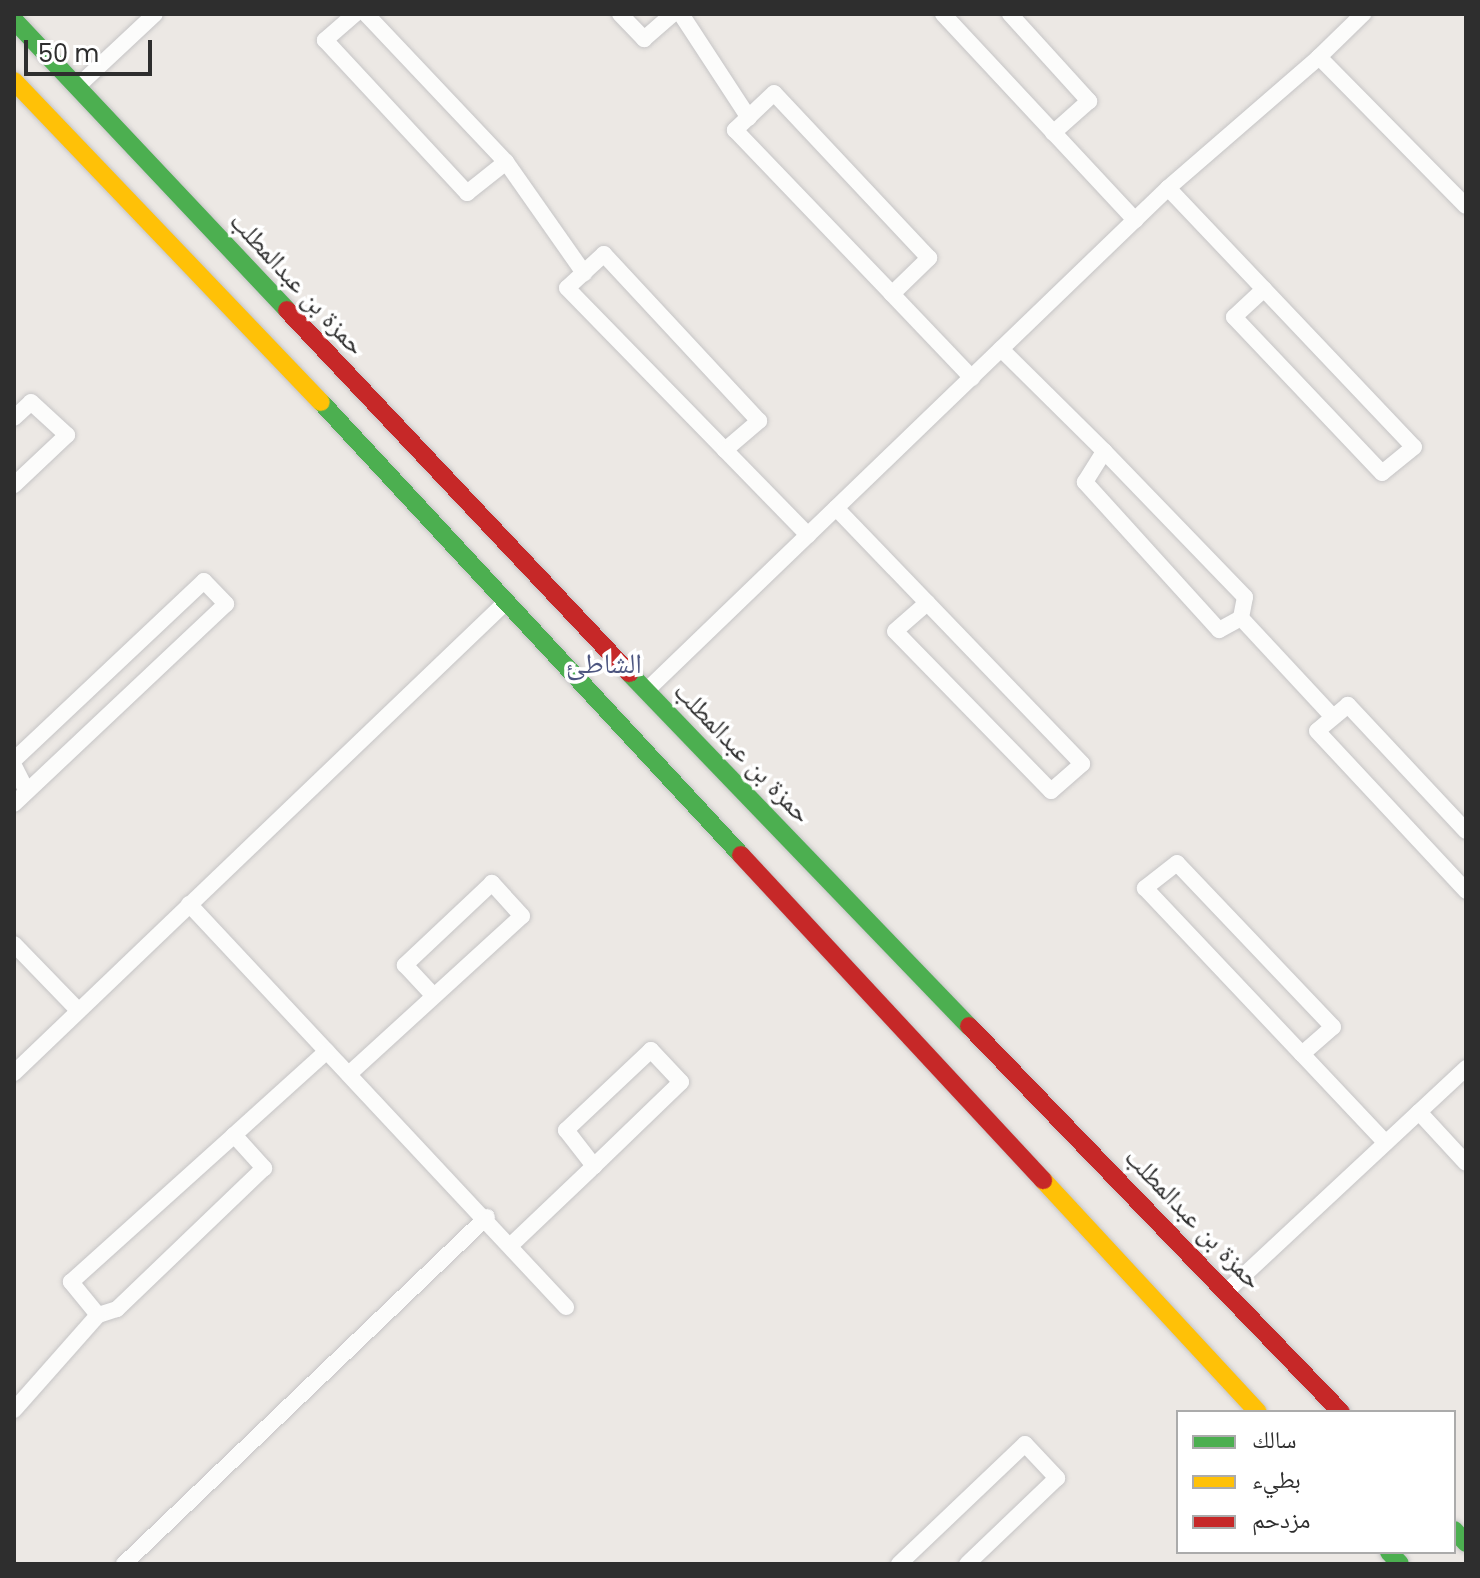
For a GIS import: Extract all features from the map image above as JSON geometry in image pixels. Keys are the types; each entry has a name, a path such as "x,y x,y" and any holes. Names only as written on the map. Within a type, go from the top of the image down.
{"street":[{"path":"78,86 155,14"},
{"path":"355,14 325,40 467,193 506,162"},
{"path":"366,14 506,162 584,273"},
{"path":"620,14 644,39 673,14"},
{"path":"681,14 749,118"},
{"path":"943,14 1135,220"},
{"path":"1010,14 1089,101 1053,133"},
{"path":"646,691 1168,188 1319,57 1363,14"},
{"name":"حمزة بن عبدالمطلب","path":"14,20 343,373 646,691 1339,1410"},
{"path":"1319,57 1466,206"},
{"path":"14,81 310,389 505,603 1256,1410"},
{"path":"892,294 929,258 774,93 735,130 972,378"},
{"path":"1168,188 1264,289 1414,447 1382,473 1234,317 1264,289"},
{"path":"725,450 759,421 604,254 567,288 725,450 808,535"},
{"path":"247,322 283,307"},
{"path":"1001,349 1245,597 1241,618"},
{"path":"310,389 343,373"},
{"path":"14,418 31,402 67,435 14,485"},
{"path":"1104,451 1085,482 1219,630 1241,618"},
{"path":"836,508 1082,764 1051,791 895,631 927,603"},
{"path":"14,760 204,581 226,604 14,804"},
{"path":"14,1073 505,603"},
{"path":"1241,618 1333,717"},
{"path":"1466,831 1348,705 1317,731 1466,891"},
{"path":"14,766 27,791"},
{"path":"1302,1054 1333,1027 1177,863 1145,888 1386,1143"},
{"path":"349,1074 522,916 492,883 405,965 434,996"},
{"path":"189,904 487,1217 566,1307"},
{"path":"14,944 78,1010"},
{"path":"510,1246 594,1166 681,1082 651,1050 566,1130 594,1166"},
{"path":"98,1315 71,1282 327,1051"},
{"path":"1227,1291 1466,1068"},
{"path":"1419,1112 1466,1163"},
{"path":"14,1410 98,1315 117,1309 264,1168 234,1135"},
{"path":"124,1564 487,1217"},
{"path":"899,1564 1025,1444 1057,1478 967,1564"}],"traffic: fast":[{"path":"14,20 287,310"},
{"path":"321,402 741,855"},
{"path":"629,673 969,1026"},
{"path":"1456,1532 1466,1543"},
{"path":"1391,1554 1400,1564"}],"traffic: slow":[{"path":"14,81 321,402"},
{"path":"1043,1180 1256,1410"}],"traffic: jam":[{"path":"287,310 629,673"},
{"path":"741,855 1043,1180"},
{"path":"969,1026 1339,1410"}],"district":[{"name":"الشاطئ","path":"604,664"}]}
